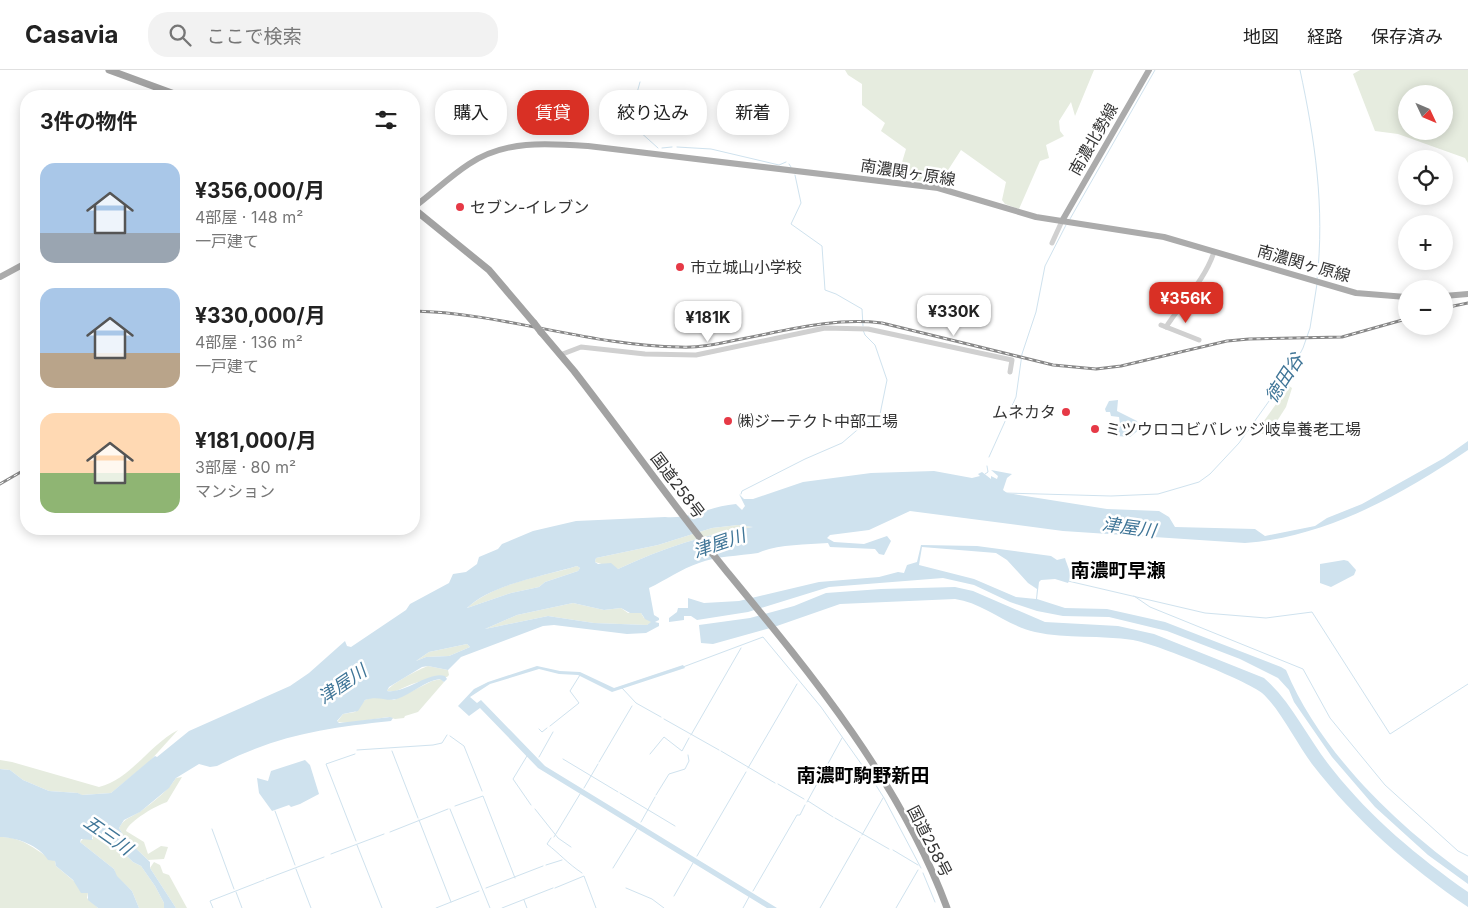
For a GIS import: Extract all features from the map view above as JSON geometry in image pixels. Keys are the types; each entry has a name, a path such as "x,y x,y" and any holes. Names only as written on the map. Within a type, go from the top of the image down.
{"highway":[{"path":"109,70 164,90"},
{"name":"国道258号","path":"420,213 489,270 574,371 826,698 868,758 906,822 947,908"}],"main road":[{"name":"南濃北勢線","path":"1062,221 1149,70"},
{"name":"南濃関ヶ原線","path":"420,203 451,176 483,156 514,146 553,143 922,185 951,191 1036,217 1164,237 1332,286 1375,296 1398,297"},
{"path":"0,277 20,266"},
{"path":"1453,295 1468,294"}],"street":[{"path":"1052,244 1062,221"},
{"path":"1199,340 1164,326 1204,276 1214,252"},
{"path":"560,355 580,347 644,354 696,355 825,328 863,328 1012,360 1010,372"}],"shaded area":[{"path":"845,70 1094,70 1075,116 1071,102 1059,121 1060,131 1064,136 1046,145 1049,158 1040,161 1019,209 1005,204 1002,200 1006,182 961,150 941,181 915,181 900,169 906,149 881,131 885,123 862,105 862,84 848,75"},
{"path":"1360,70 1468,70 1468,163 1465,158 1453,154 1453,150 1443,150 1415,140 1453,140 1453,85 1398,85 1398,134 1375,131 1353,74"},
{"path":"1289,386 1292,388 1286,407 1268,435 1256,432"},
{"path":"738,525 753,527 719,533 684,543 618,569 595,562 596,558 658,545 712,528"},
{"path":"577,566 580,568 578,571 545,582 539,587 511,593 467,608 479,599 505,586"},
{"path":"573,603 604,610 621,608 628,613 641,613 644,618 651,620 651,623 647,625 594,623 548,616 485,629 517,615"},
{"path":"467,644 470,647 449,656 426,657 416,661 429,652"},
{"path":"428,666 448,670 449,675 412,684 396,691 387,691 412,673"},
{"path":"441,679 444,682 418,712 404,718 395,719 388,717 349,723 337,722 343,714 355,712 365,700 376,696 394,700 432,681"},
{"path":"178,730 149,762 111,793 81,795 78,793 49,791 23,780 10,770 0,769 0,760 12,762 99,787 121,777 158,744"},
{"path":"182,777 167,802 138,818 126,831 144,842 148,854 161,846 168,847 164,859 148,860 125,838 119,828 126,820 160,796 176,778"},
{"path":"94,834 111,841 133,862 141,866 155,886 164,903 164,908 139,908 132,891 116,876 114,869 80,842 84,838 93,839 92,835"},
{"path":"0,837 16,839 55,861 56,866 88,893 87,898 98,908 0,908"},
{"path":"154,862 160,865 163,873 169,875 187,908 176,908 150,868"}],"water":[{"path":"1118,400 1117,411 1137,421 1140,429 1130,437 1117,436 1120,424 1119,417 1111,416 1110,412 1106,412 1105,409 1109,401"},
{"path":"1468,441 1468,450 1443,467 1389,498 1333,523 1275,539 1245,543 1063,531 910,511 869,530 830,535 827,538 834,542 864,544 887,536 891,541 884,555 879,554 875,549 830,547 828,543 782,546 758,553 699,563 649,588 654,615 659,618 655,622 659,623 659,626 646,633 627,634 554,625 543,626 461,657 448,670 428,666 422,667 389,687 387,691 401,689 439,675 445,676 447,679 444,682 440,679 429,682 397,699 374,698 365,700 358,711 343,714 337,721 339,723 390,717 393,718 391,721 302,734 260,747 217,766 210,767 199,764 176,778 169,788 140,812 124,820 119,828 125,838 150,862 150,868 176,908 164,908 164,903 155,886 141,866 133,862 111,841 100,835 92,835 92,840 81,839 80,842 114,869 117,876 132,891 139,908 98,908 88,900 88,893 81,893 73,880 56,866 55,861 48,860 39,850 27,843 0,837 0,769 10,770 23,780 49,791 78,793 82,795 111,793 155,756 157,757 189,731 290,686 309,673 345,641 347,646 351,647 406,610 410,604 449,583 453,574 466,572 477,564 479,557 498,549 502,544 533,531 576,521 684,516 736,504 742,510 745,506 739,494 744,499 753,499 803,482 871,473 934,471 972,478 980,476 978,474 982,472 991,479 991,476 997,479 998,476 991,470 1012,474 1007,478 1003,490 1007,493 1107,509 1159,511 1169,517 1175,527 1255,529 1265,536 1315,526 1327,518 1362,504 1444,458","holes":["738,525 753,527 719,533 684,543 618,569 611,563 598,564 595,562 596,558 658,545 712,528","577,566 580,568 578,571 545,582 539,587 511,593 467,608 490,593 519,582","573,603 604,610 621,608 630,613 641,613 645,619 651,622 647,625 594,623 548,616 485,629 517,615","467,644 470,647 449,656 426,657 416,661 429,652"]},
{"path":"921,545 977,546 1051,556 1057,560 1065,558 1070,573 1068,583 1055,579 1041,580 1039,582 1037,599 1065,608 1107,609 1165,622 1281,667 1286,670 1319,730 1363,785 1414,834 1468,876 1468,884 1428,855 1375,807 1332,757 1294,702 1289,690 1278,678 1240,659 1167,631 1109,617 1063,616 1037,611 1010,602 974,585 943,578 829,587 748,612 697,620 691,616 684,616 684,620 669,622 669,618 677,612 678,608 688,608 688,598 704,603 739,601 819,582 879,577 898,572 904,573 907,565 917,562","holes":["922,547 996,553 1007,560 1028,583 1037,589 1036,599 1016,597 974,579 919,565"]},
{"path":"1348,561 1356,570 1354,575 1331,587 1320,583 1320,564"},
{"path":"955,587 973,591 1045,622 1118,626 1154,634 1264,678 1283,698 1324,759 1348,788 1396,836 1468,892 1468,907 1425,876 1365,824 1312,764 1282,717 1262,693 1239,680 1160,648 1133,640 1059,636 1035,632 1015,625 976,605 955,599 840,604 774,627 713,644 701,643 699,625 750,618 794,606 826,593"},
{"path":"683,665 685,668 612,692 578,675 559,674 539,669 490,684 470,697 477,703 481,700 545,766 777,908 767,908 538,768 480,708 469,716 458,706 474,689 488,682 537,666 560,671 580,672 614,688"},
{"path":"305,760 310,765 319,794 300,804 291,807 289,805 272,811 259,793 257,778 268,781 271,771"}],"waterway":[{"path":"1070,219 1155,70"},
{"name":"徳田谷","path":"1300,70 1317,174 1320,226 1317,280"},
{"path":"638,90 640,82"},
{"path":"644,135 658,148"},
{"path":"662,148 672,147"},
{"path":"677,147 711,149 779,165 786,162"},
{"path":"795,175 801,203 791,224 822,246 825,290 862,309 863,326"},
{"path":"989,457 1016,397 1022,354 1036,312 1045,266 1066,225"},
{"name":"徳田谷","path":"1005,493 1111,496 1158,494 1199,482 1210,474 1239,443 1292,369 1303,348 1310,328 1317,284"},
{"path":"741,494 742,491 805,459 842,443 863,425 879,419 887,380 875,345 865,335 863,330"},
{"path":"985,474 988,472 987,466"},
{"path":"1068,581 1205,613 1266,618 1312,612 1390,734 1468,684"},
{"path":"1134,596 1150,607 1303,669 1330,718 1385,785 1458,851 1468,856"},
{"path":"683,667 763,637 821,707 862,765"},
{"path":"691,735 741,648"},
{"path":"550,726 579,703 570,691 580,675"},
{"path":"748,768 797,684"},
{"path":"622,688 636,703 661,717"},
{"path":"599,762 632,706"},
{"path":"664,719 719,750"},
{"path":"539,729 542,732 547,728"},
{"path":"539,757 553,732"},
{"path":"357,750 433,745 442,743 447,735"},
{"path":"450,736 464,746 482,791"},
{"path":"650,754 664,737 682,751 689,738"},
{"path":"807,802 842,738"},
{"path":"392,751 418,818"},
{"path":"721,751 775,783"},
{"path":"355,754 326,764 356,841"},
{"path":"656,795 669,774 685,769 689,761 688,755"},
{"path":"527,756 513,779 531,805"},
{"path":"563,759 618,792"},
{"path":"584,788 598,764"},
{"path":"865,768 884,798 921,868"},
{"path":"697,856 746,772"},
{"path":"778,784 804,799"},
{"path":"620,793 675,826"},
{"path":"554,837 580,794"},
{"path":"455,806 483,796 515,878"},
{"path":"641,822 655,797"},
{"path":"862,835 883,798"},
{"path":"808,801 833,817"},
{"path":"753,891 797,815 800,815 805,805"},
{"path":"390,832 448,809"},
{"path":"450,809 490,908"},
{"path":"535,809 558,838 571,847"},
{"path":"275,811 295,865"},
{"path":"835,818 889,849"},
{"path":"419,820 451,902"},
{"path":"212,829 234,889"},
{"path":"613,868 637,829"},
{"path":"331,854 384,834"},
{"path":"551,838 547,844 582,873"},
{"path":"820,908 860,838"},
{"path":"357,845 382,908"},
{"path":"893,850 918,865"},
{"path":"266,879 324,857"},
{"path":"546,865 562,860"},
{"path":"674,896 693,863"},
{"path":"486,888 543,866"},
{"path":"296,869 311,908"},
{"path":"896,908 918,870"},
{"path":"923,873 935,902"},
{"path":"555,888 584,876 596,908"},
{"path":"213,908 210,901 264,880"},
{"path":"502,908 553,888"},
{"path":"626,888 652,899 664,908"},
{"path":"436,908 479,891"},
{"path":"236,892 242,908"},
{"path":"743,908 749,897"},
{"path":"524,900 527,908"}],"railway":[{"path":"1453,306 1468,303"},
{"path":"420,311 480,317 613,341 680,347 708,345 827,323 882,323 1053,365 1096,369 1121,366 1227,341 1342,337 1398,321"},
{"path":"0,484 20,472"}],"place":[{"name":"セブン-イレブン","path":"460,207"},
{"name":"市立城山小学校","path":"680,267"},
{"name":"ムネカタ","path":"1066,412"},
{"name":"㈱ジーテクト中部工場","path":"728,421"},
{"name":"ミツウロコビバレッジ岐阜養老工場","path":"1095,429"}],"district":[{"name":"南濃町早瀬","path":"1118,570"},
{"name":"南濃町駒野新田","path":"863,775"}],"water label":[{"name":"津屋川","path":"1129,527"},
{"name":"津屋川","path":"719,543"},
{"name":"津屋川","path":"342,684"},
{"name":"五三川","path":"108,835"}]}
